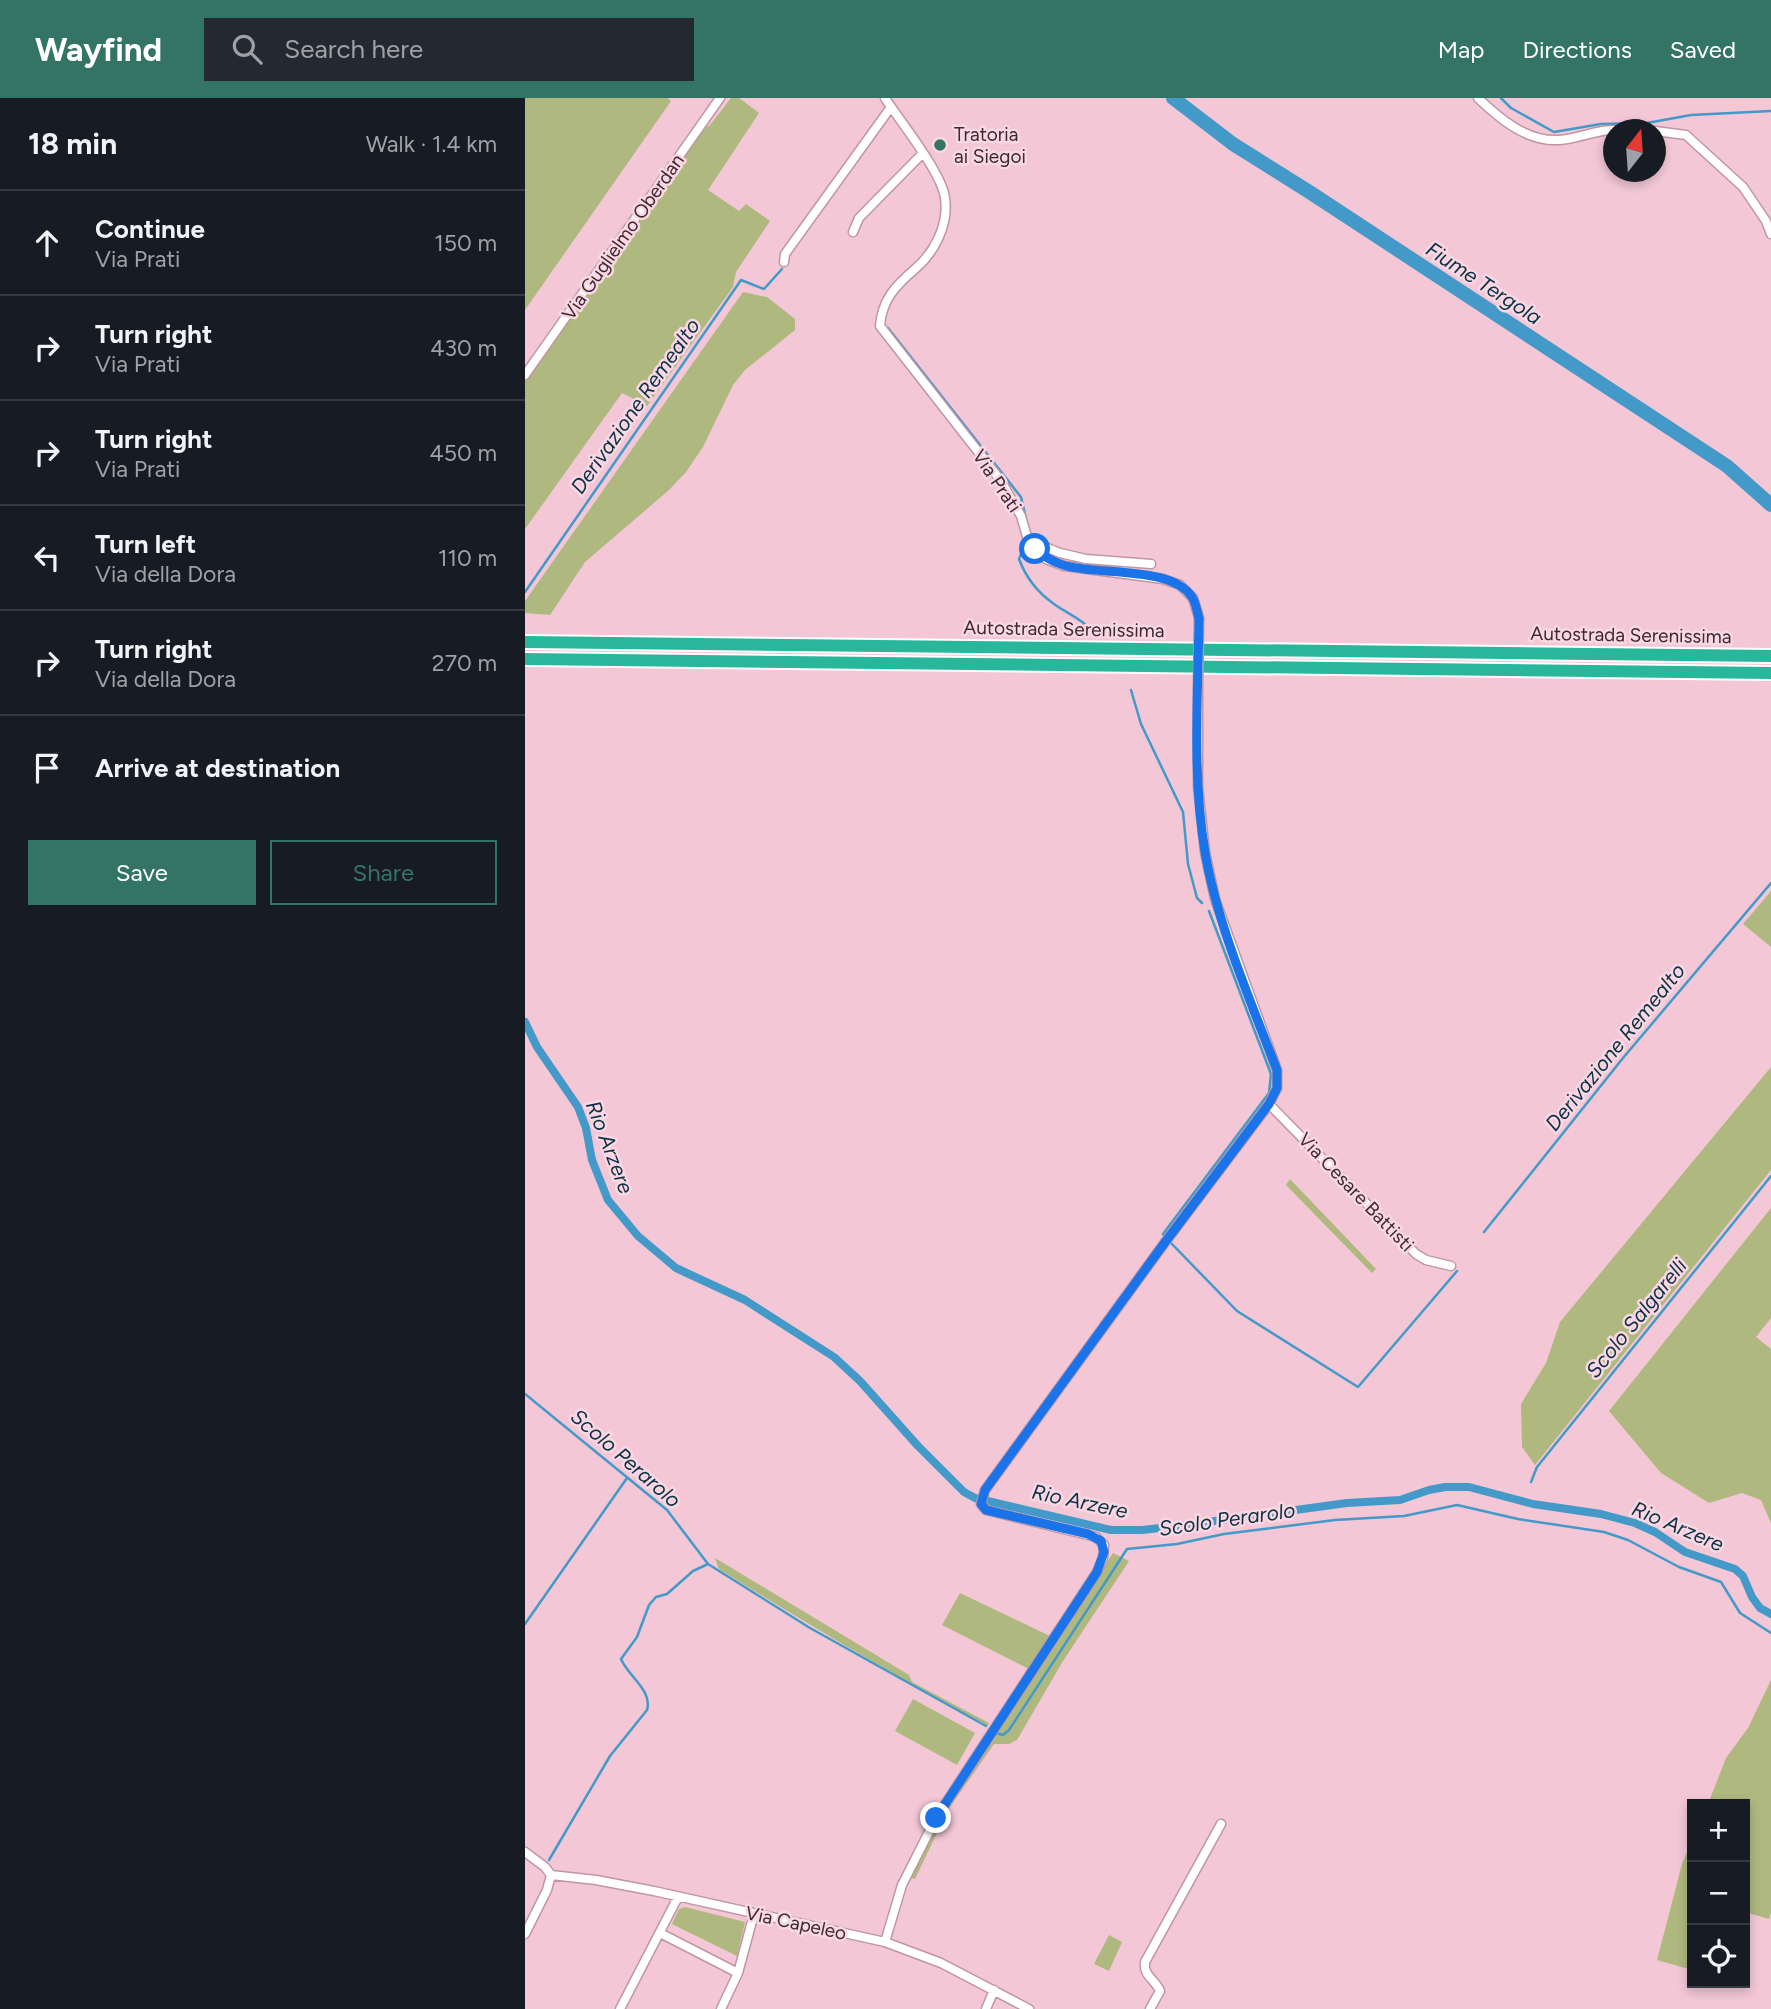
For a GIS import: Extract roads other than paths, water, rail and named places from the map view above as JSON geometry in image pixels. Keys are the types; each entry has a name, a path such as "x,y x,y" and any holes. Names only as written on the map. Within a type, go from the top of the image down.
{"highway":[{"name":"Autostrada Serenissima","path":"525,642 1771,656"},
{"name":"Autostrada Serenissima","path":"525,659 1771,673"}],"street":[{"name":"Via Guglielmo Oberdan","path":"525,376 720,98"},
{"name":"Via Prati","path":"885,98 943,189 945,199 943,224 933,250 887,297 881,313 880,327 1001,481 1021,516 1028,540 1046,559 1064,566 1163,579 1179,585 1193,598 1199,618 1198,787 1205,852 1215,899 1278,1075 1277,1088 1269,1104 1163,1245 982,1499 984,1508 991,1512 1095,1537 1104,1545 1104,1558 1047,1651 959,1781 919,1848 902,1885 885,1942"},
{"path":"1478,98 1503,121 1535,138 1560,140 1603,130"},
{"path":"784,262 785,254 891,107"},
{"path":"1666,132 1686,135 1743,187 1766,220 1771,234"},
{"path":"853,232 859,218 922,154"},
{"path":"1028,540 1060,553 1086,559 1150,564"},
{"name":"Via Cesare Battisti","path":"1269,1104 1416,1254 1426,1260 1451,1265"},
{"path":"1150,2009 1160,1991 1158,1985 1147,1976 1145,1962 1221,1824"},
{"path":"525,1852 551,1875 547,1890 525,1934"},
{"name":"Via Capeleo","path":"551,1875 596,1880 885,1942 941,1963 1029,2009"},
{"path":"620,2009 678,1897"},
{"path":"720,2009 738,1973 754,1914"},
{"path":"660,1933 738,1973"},
{"path":"986,2009 994,1990"}],"waterway":[{"name":"Fiume Tergola","path":"1173,98 1233,144 1727,466 1771,505"},
{"path":"1501,98 1511,108 1554,132 1601,124 1647,123 1691,115 1771,111"},
{"name":"Derivazione Remealto","path":"525,592 741,280 764,289 782,269"},
{"name":"Derivazione Remealto","path":"888,328 1021,497 1027,523"},
{"name":"Derivazione Remealto","path":"1024,547 1019,559 1037,589 1091,630"},
{"name":"Derivazione Remealto","path":"1131,690 1141,724 1183,812 1188,864 1197,898 1202,903"},
{"name":"Derivazione Remealto","path":"1484,1232 1623,1058 1771,883"},
{"name":"Derivazione Remealto","path":"1165,1236 1163,1234 1269,1093 1271,1074 1209,911"},
{"name":"Rio Arzere","path":"525,1022 537,1047 578,1107 586,1128 592,1160 608,1200 638,1236 676,1268 745,1300 834,1357 860,1381 918,1446 964,1492 975,1498 1111,1530 1142,1530 1347,1503 1400,1500 1429,1490 1469,1487 1533,1504 1601,1514 1635,1523 1655,1532 1685,1552 1735,1569 1743,1576 1760,1608 1771,1614"},
{"name":"Scolo Salgarelli","path":"1531,1482 1537,1467 1771,1176"},
{"name":"Derivazione Remealto","path":"1170,1242 1237,1311 1358,1387 1457,1271"},
{"name":"Scolo Perarolo","path":"525,1394 667,1510 708,1564 810,1628 986,1726"},
{"path":"525,1624 627,1478"},
{"name":"Scolo Perarolo","path":"996,1733 1003,1735 1009,1730 1127,1549 1177,1544 1224,1534 1335,1520 1404,1516 1457,1505 1518,1519 1604,1532 1628,1540 1679,1567 1721,1582 1740,1613 1771,1633"},
{"path":"549,1860 610,1756 647,1710 648,1703 643,1690 621,1659 637,1637 649,1605 656,1597 667,1594 693,1571 708,1564"}],"place":[{"name":"Tratoria ai Siegoi","path":"940,145"}]}
